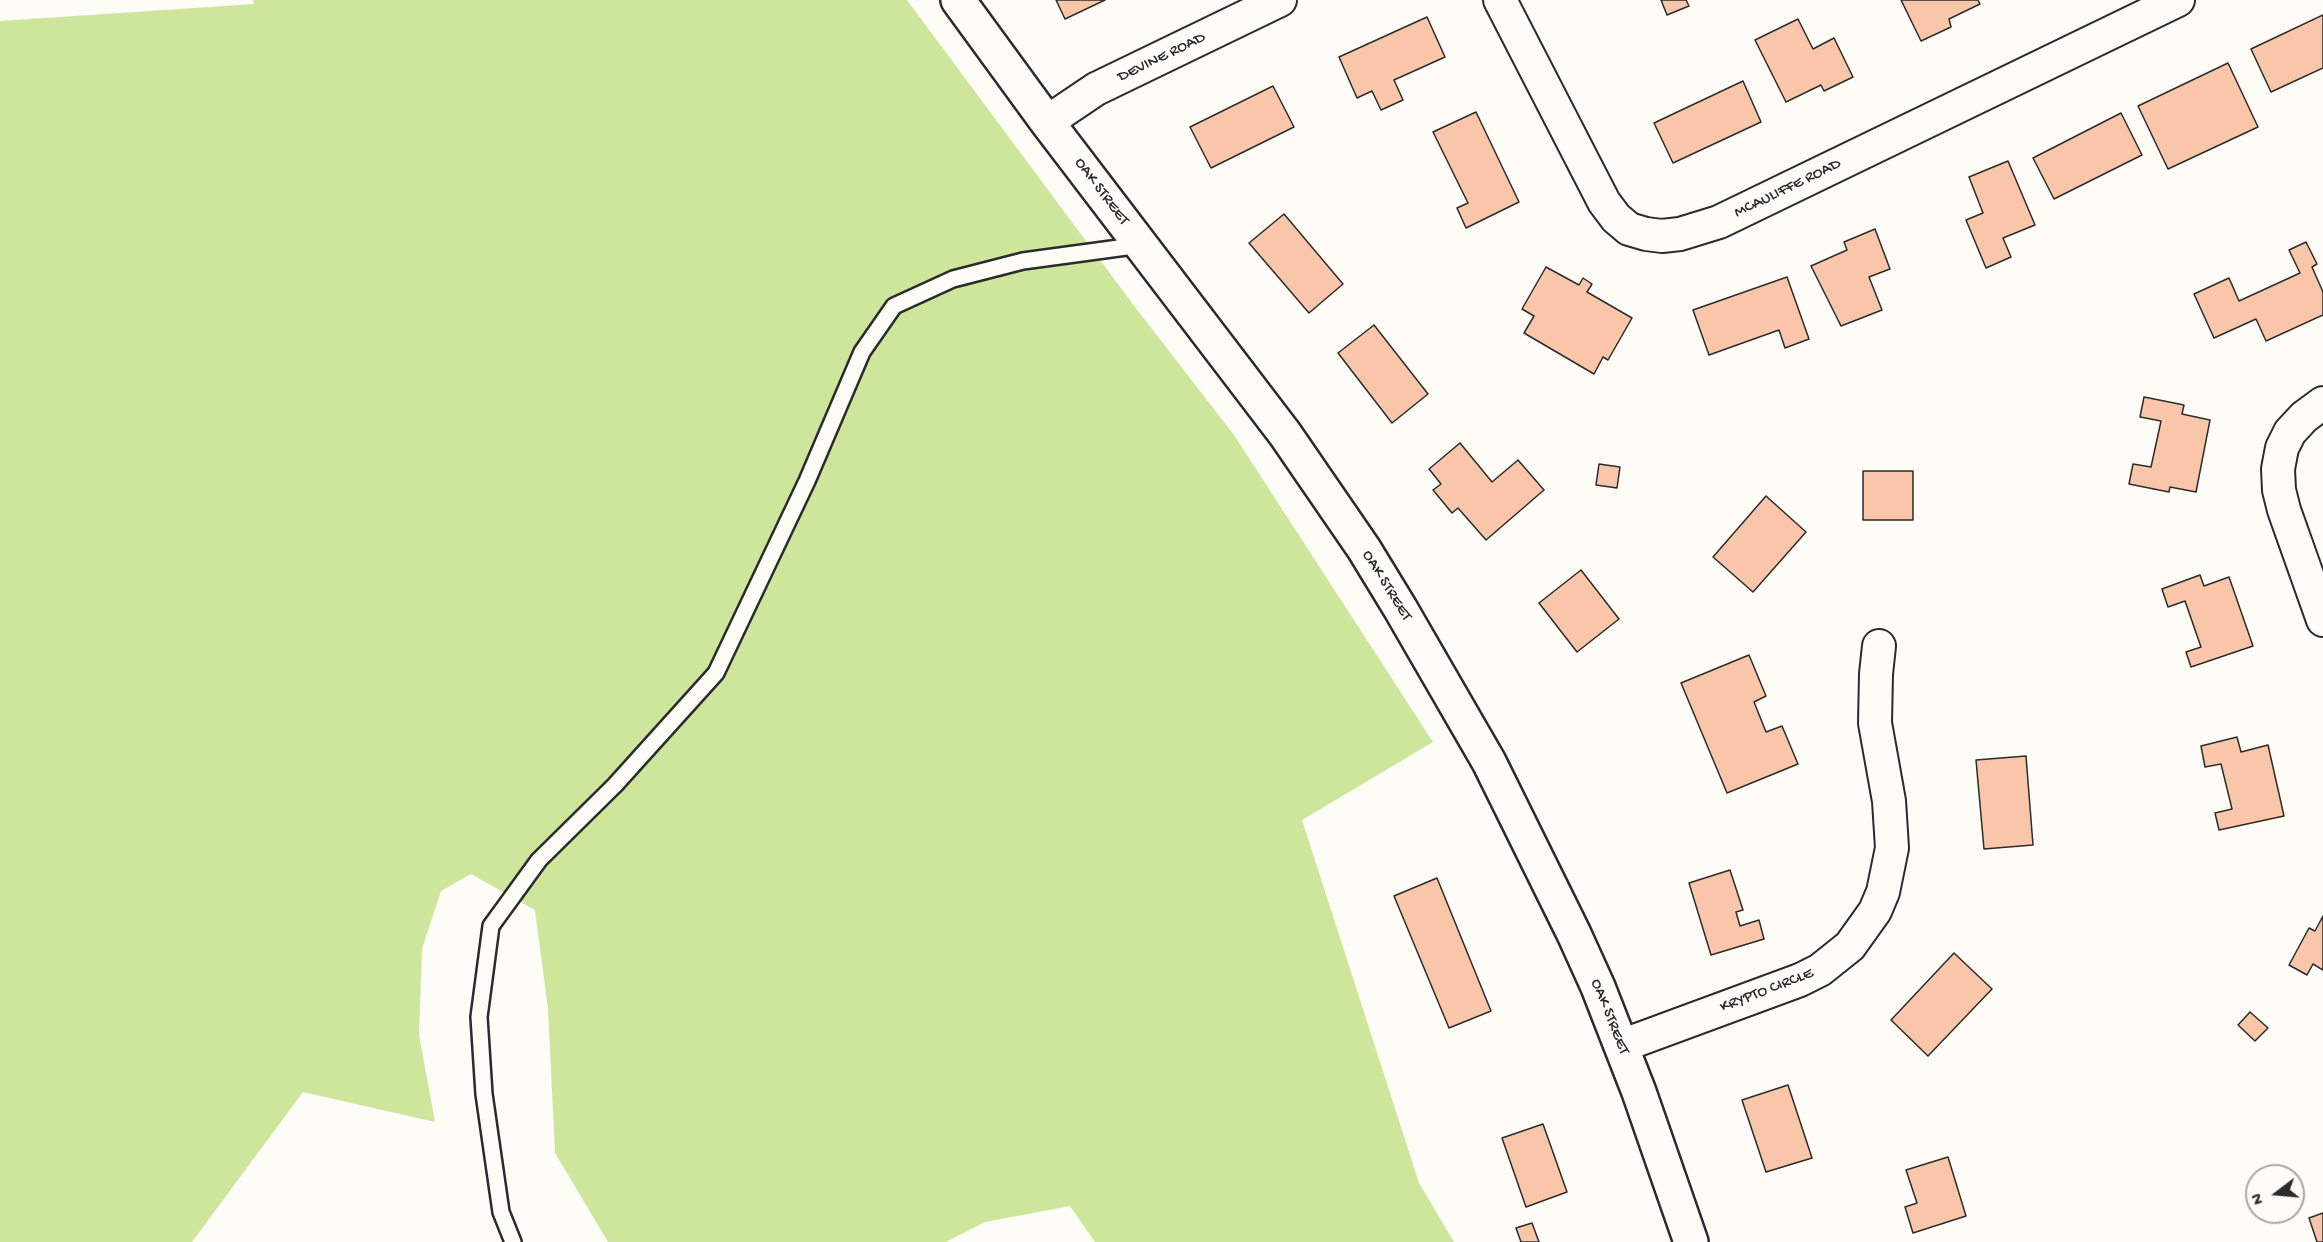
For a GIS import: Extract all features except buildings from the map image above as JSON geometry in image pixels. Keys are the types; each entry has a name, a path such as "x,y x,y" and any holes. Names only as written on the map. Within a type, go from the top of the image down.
{"street":[{"name":"OAK STREET","path":"958,0 1047,122 1285,434 1326,492 1400,608 1462,713 1519,820 1574,934 1621,1046 1691,1242"},
{"name":"DEVINE ROAD","path":"1047,122 1096,89 1280,0"},
{"name":"MCAULIFFE ROAD","path":"1500,0 1604,202 1616,218 1629,229 1662,236 1680,234 1719,222 2178,0"},
{"path":"2323,403 2304,417 2290,432 2282,448 2278,469 2279,490 2284,510 2323,620"},
{"name":"KRYPTO CIRCLE","path":"1621,1046 1800,980 1820,970 1850,946 1875,912 1883,892 1892,849 1889,801 1875,723 1875,682 1880,646"}],"lane":[{"path":"513,1242 501,1212 484,1094 479,1017 491,926 539,860 615,785 716,673 807,482 862,352 894,306 953,279 1023,261 1141,245"}],"green space":[{"path":"253,0 907,0 1135,307 1234,435 1433,742 1302,820 1419,1183 1454,1242 1095,1242 1070,1206 985,1222 946,1242 608,1242 555,1153 548,1009 535,910 471,874 441,891 422,949 419,1035 435,1122 303,1092 192,1242 0,1242 0,21 254,4"}]}
